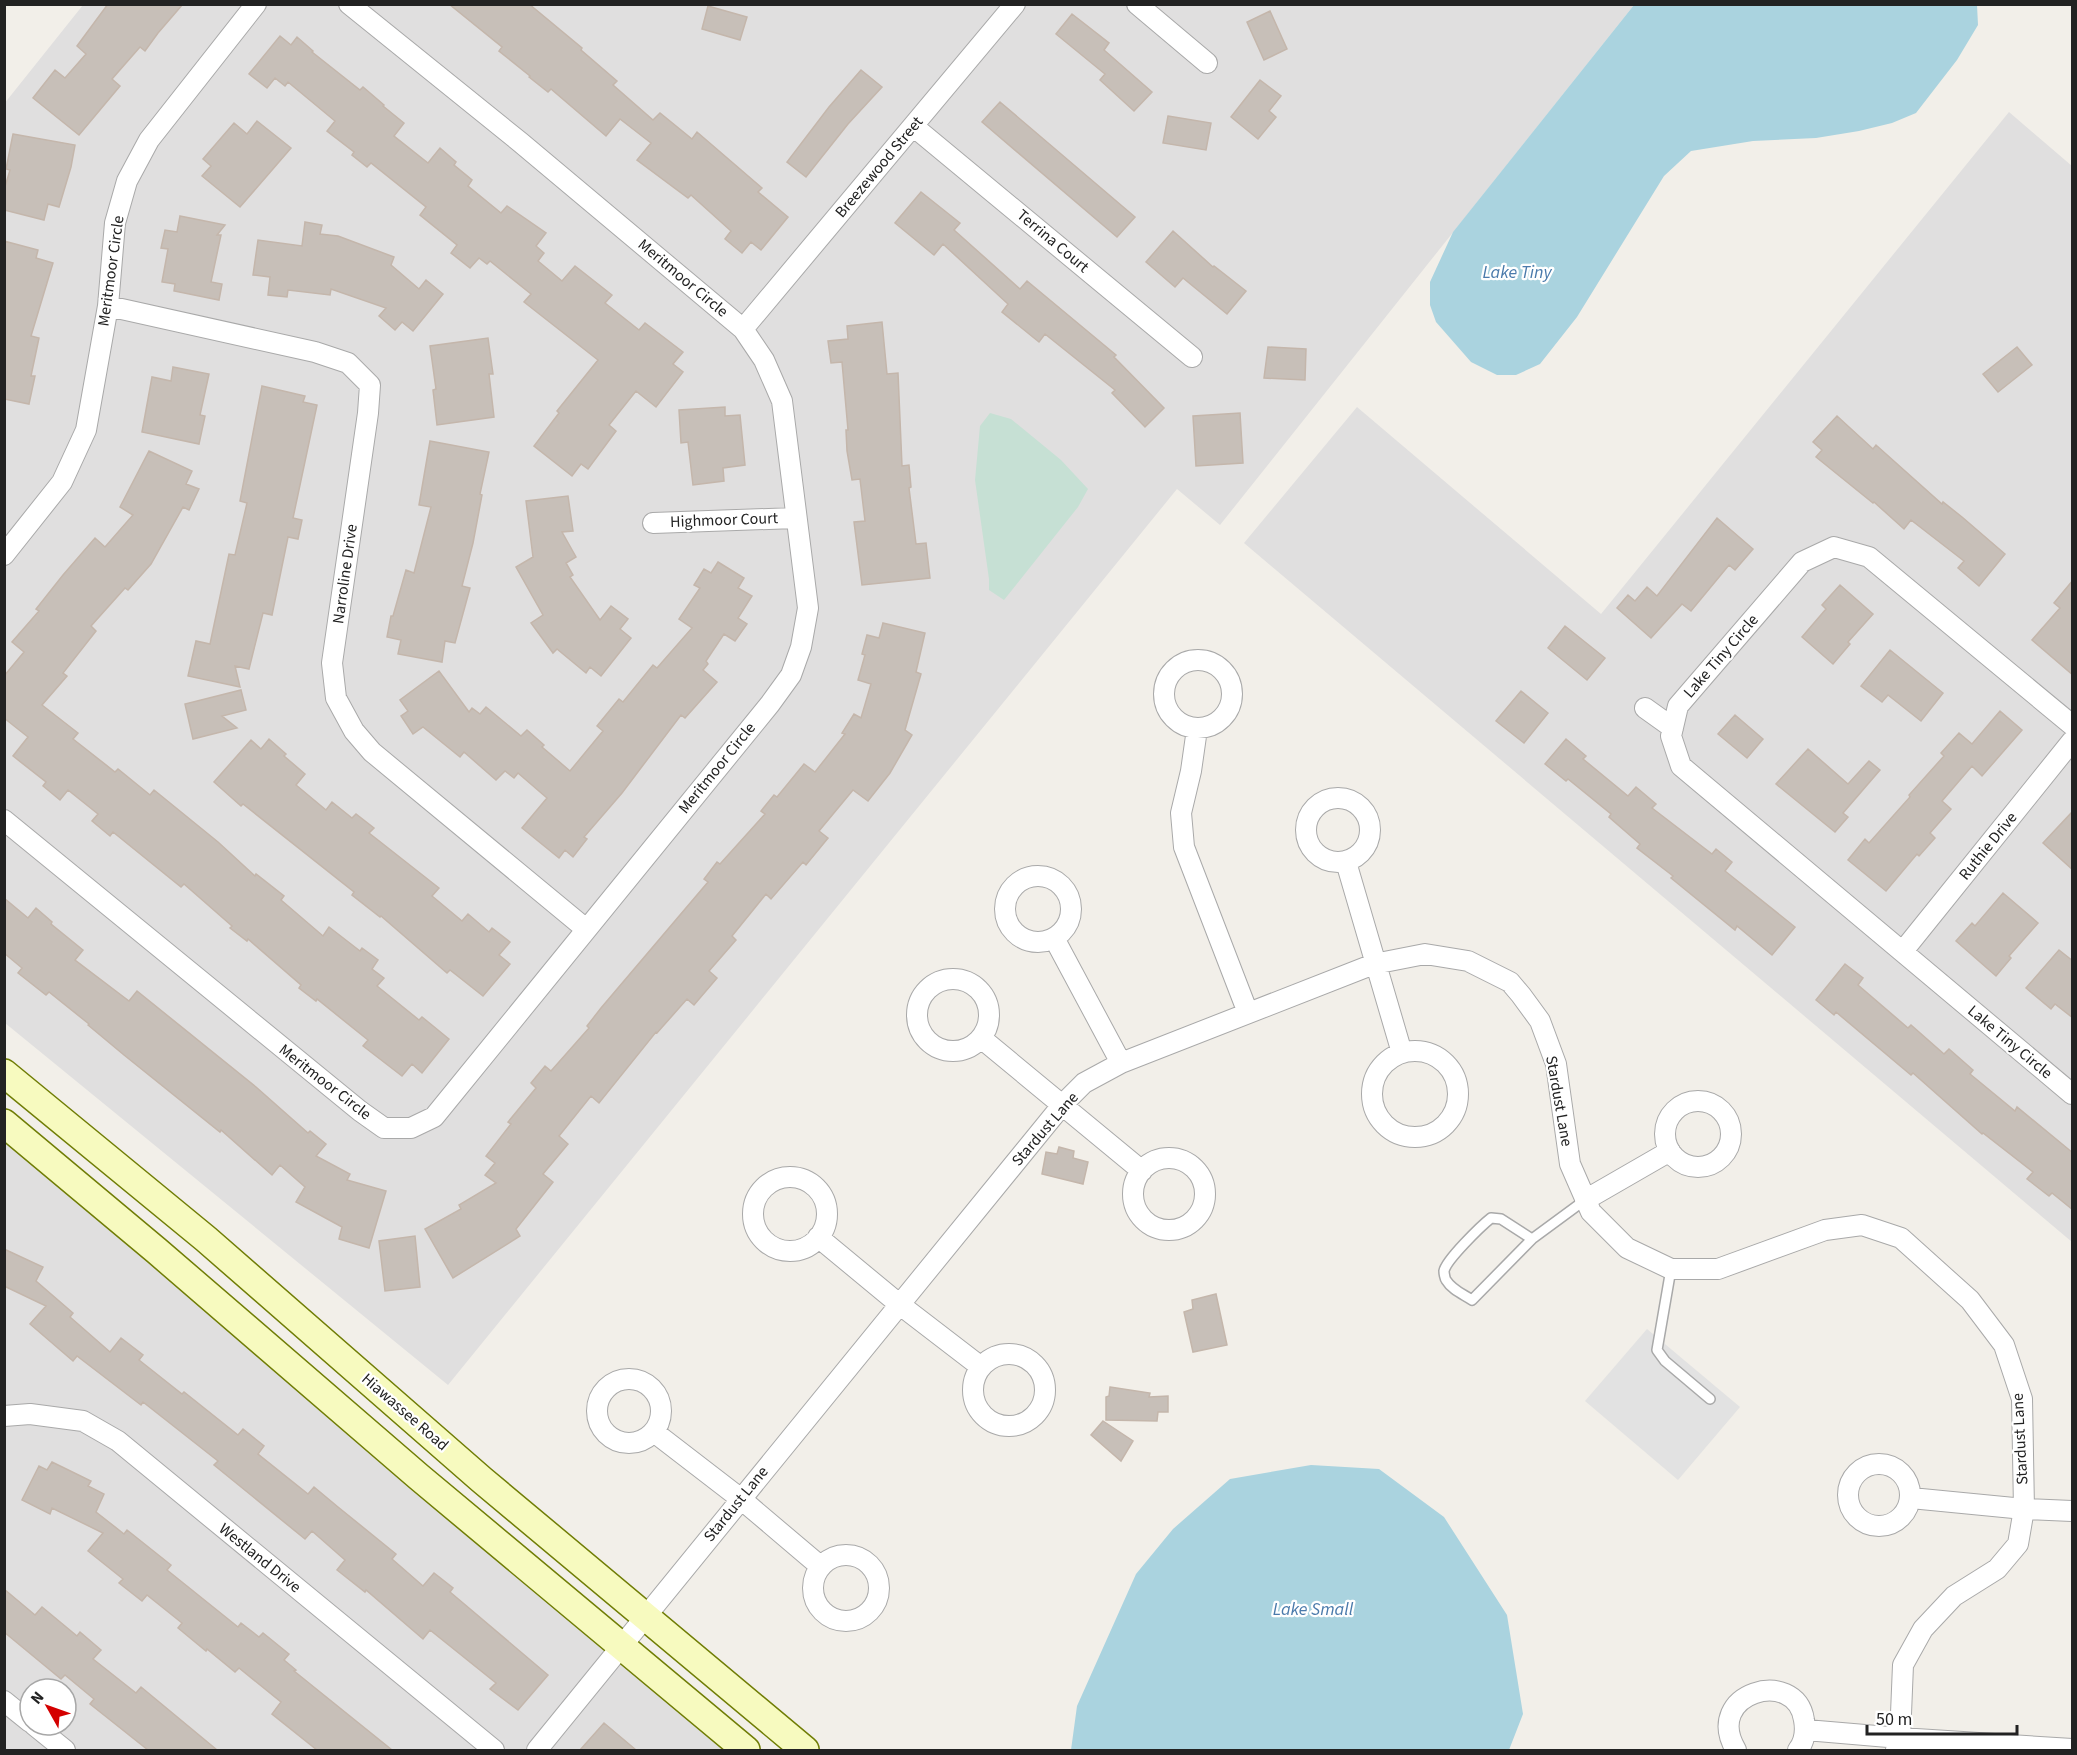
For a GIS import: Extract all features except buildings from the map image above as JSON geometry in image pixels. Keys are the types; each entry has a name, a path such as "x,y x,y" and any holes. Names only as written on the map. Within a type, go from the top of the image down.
{"street":[{"name":"Meritmoor Circle","path":"4,555 62,482 86,430 108,306 115,224 127,181 149,140 256,4"},
{"name":"Meritmoor Circle","path":"4,820 360,1111 384,1128 411,1128 434,1117 770,704 791,675 801,647 808,608 782,401 764,360 743,329 520,142 349,4"},
{"name":"Breezewood Street","path":"743,329 1015,4"},
{"path":"1137,4 1207,63"},
{"name":"Terrina Court","path":"913,126 1192,357"},
{"name":"Narroline Drive","path":"108,306 315,352 348,363 370,385 368,413 332,663 336,698 354,731 372,752 586,929"},
{"name":"Highmoor Court","path":"653,523 795,518"},
{"name":"Lake Tiny Circle","path":"2073,725 1869,556 1834,547 1802,562 1678,706 1671,736 1682,766 2073,1094"},
{"path":"1645,708 1673,728"},
{"path":"1197,729 1191,771 1181,813 1184,847 1248,1013"},
{"name":"Ruthie Drive","path":"1904,951 2073,741"},
{"path":"1346,862 1374,964 1402,1053"},
{"path":"1054,938 1120,1063"},
{"name":"Stardust Lane","path":"537,1750 1063,1104 1084,1083 1120,1063 1374,964 1425,954 1468,961 1510,982 1540,1021 1556,1064 1570,1164 1591,1212 1627,1248 1671,1269 1718,1269 1825,1230 1862,1226 1901,1238 1970,1300 2004,1345 2022,1399 2024,1509 2018,1544 1997,1569 1954,1596 1923,1629 1903,1665 1898,1744"},
{"path":"981,1038 1142,1171"},
{"path":"1418,1051 1434,1056 1448,1066 1456,1081 1458,1098 1453,1114 1443,1127 1428,1136 1411,1138 1395,1133 1382,1123 1374,1108 1372,1091 1376,1075 1387,1062 1402,1053 1418,1051"},
{"name":"Hiawassee Road","path":"4,1073 206,1239 482,1480 805,1750"},
{"path":"4,1123 157,1251 419,1477 746,1750"},
{"path":"1585,1200 1670,1151"},
{"path":"818,1237 899,1304 981,1367"},
{"name":"Westland Drive","path":"4,1416 30,1414 82,1421 118,1442 494,1750"},
{"path":"654,1432 741,1499 820,1566"},
{"path":"1911,1498 2024,1509 2073,1511"},
{"path":"1736,1750 1731,1741 1729,1726 1732,1712 1741,1700 1754,1692 1769,1690 1784,1693 1796,1702 1803,1715 1806,1730 1798,1750"},
{"path":"4,1701 18,1712"},
{"path":"1806,1730 1898,1744 2073,1749"},
{"path":"49,1737 65,1750"}],"lane":[{"path":"1532,1239 1501,1219 1491,1218 1448,1263 1444,1271 1445,1279 1453,1289 1472,1300 1532,1239 1585,1200"},
{"path":"1671,1269 1657,1350 1665,1361 1710,1399"}],"shaded area":[{"path":"83,5 1634,5 1220,525 1177,489 448,1385 5,1023 4,104"},
{"path":"2009,112 2072,166 2072,1242 1244,543 1357,407 1601,614"},
{"path":"4,1135 730,1750 5,1750"},
{"path":"1647,1329 1740,1407 1678,1480 1585,1401"}],"green space":[{"path":"990,413 1011,419 1061,460 1088,489 1078,507 1004,600 989,590 975,480 980,426"}],"water":[{"name":"Lake Tiny","path":"1634,5 1977,5 1978,25 1957,60 1916,113 1892,123 1859,131 1816,138 1753,141 1691,151 1664,176 1577,317 1540,364 1516,375 1497,375 1471,362 1436,322 1430,305 1430,282 1453,232"},
{"name":"Lake Small","path":"1311,1465 1379,1469 1444,1517 1507,1615 1523,1714 1509,1750 1071,1750 1077,1706 1136,1574 1173,1529 1230,1479"}]}
